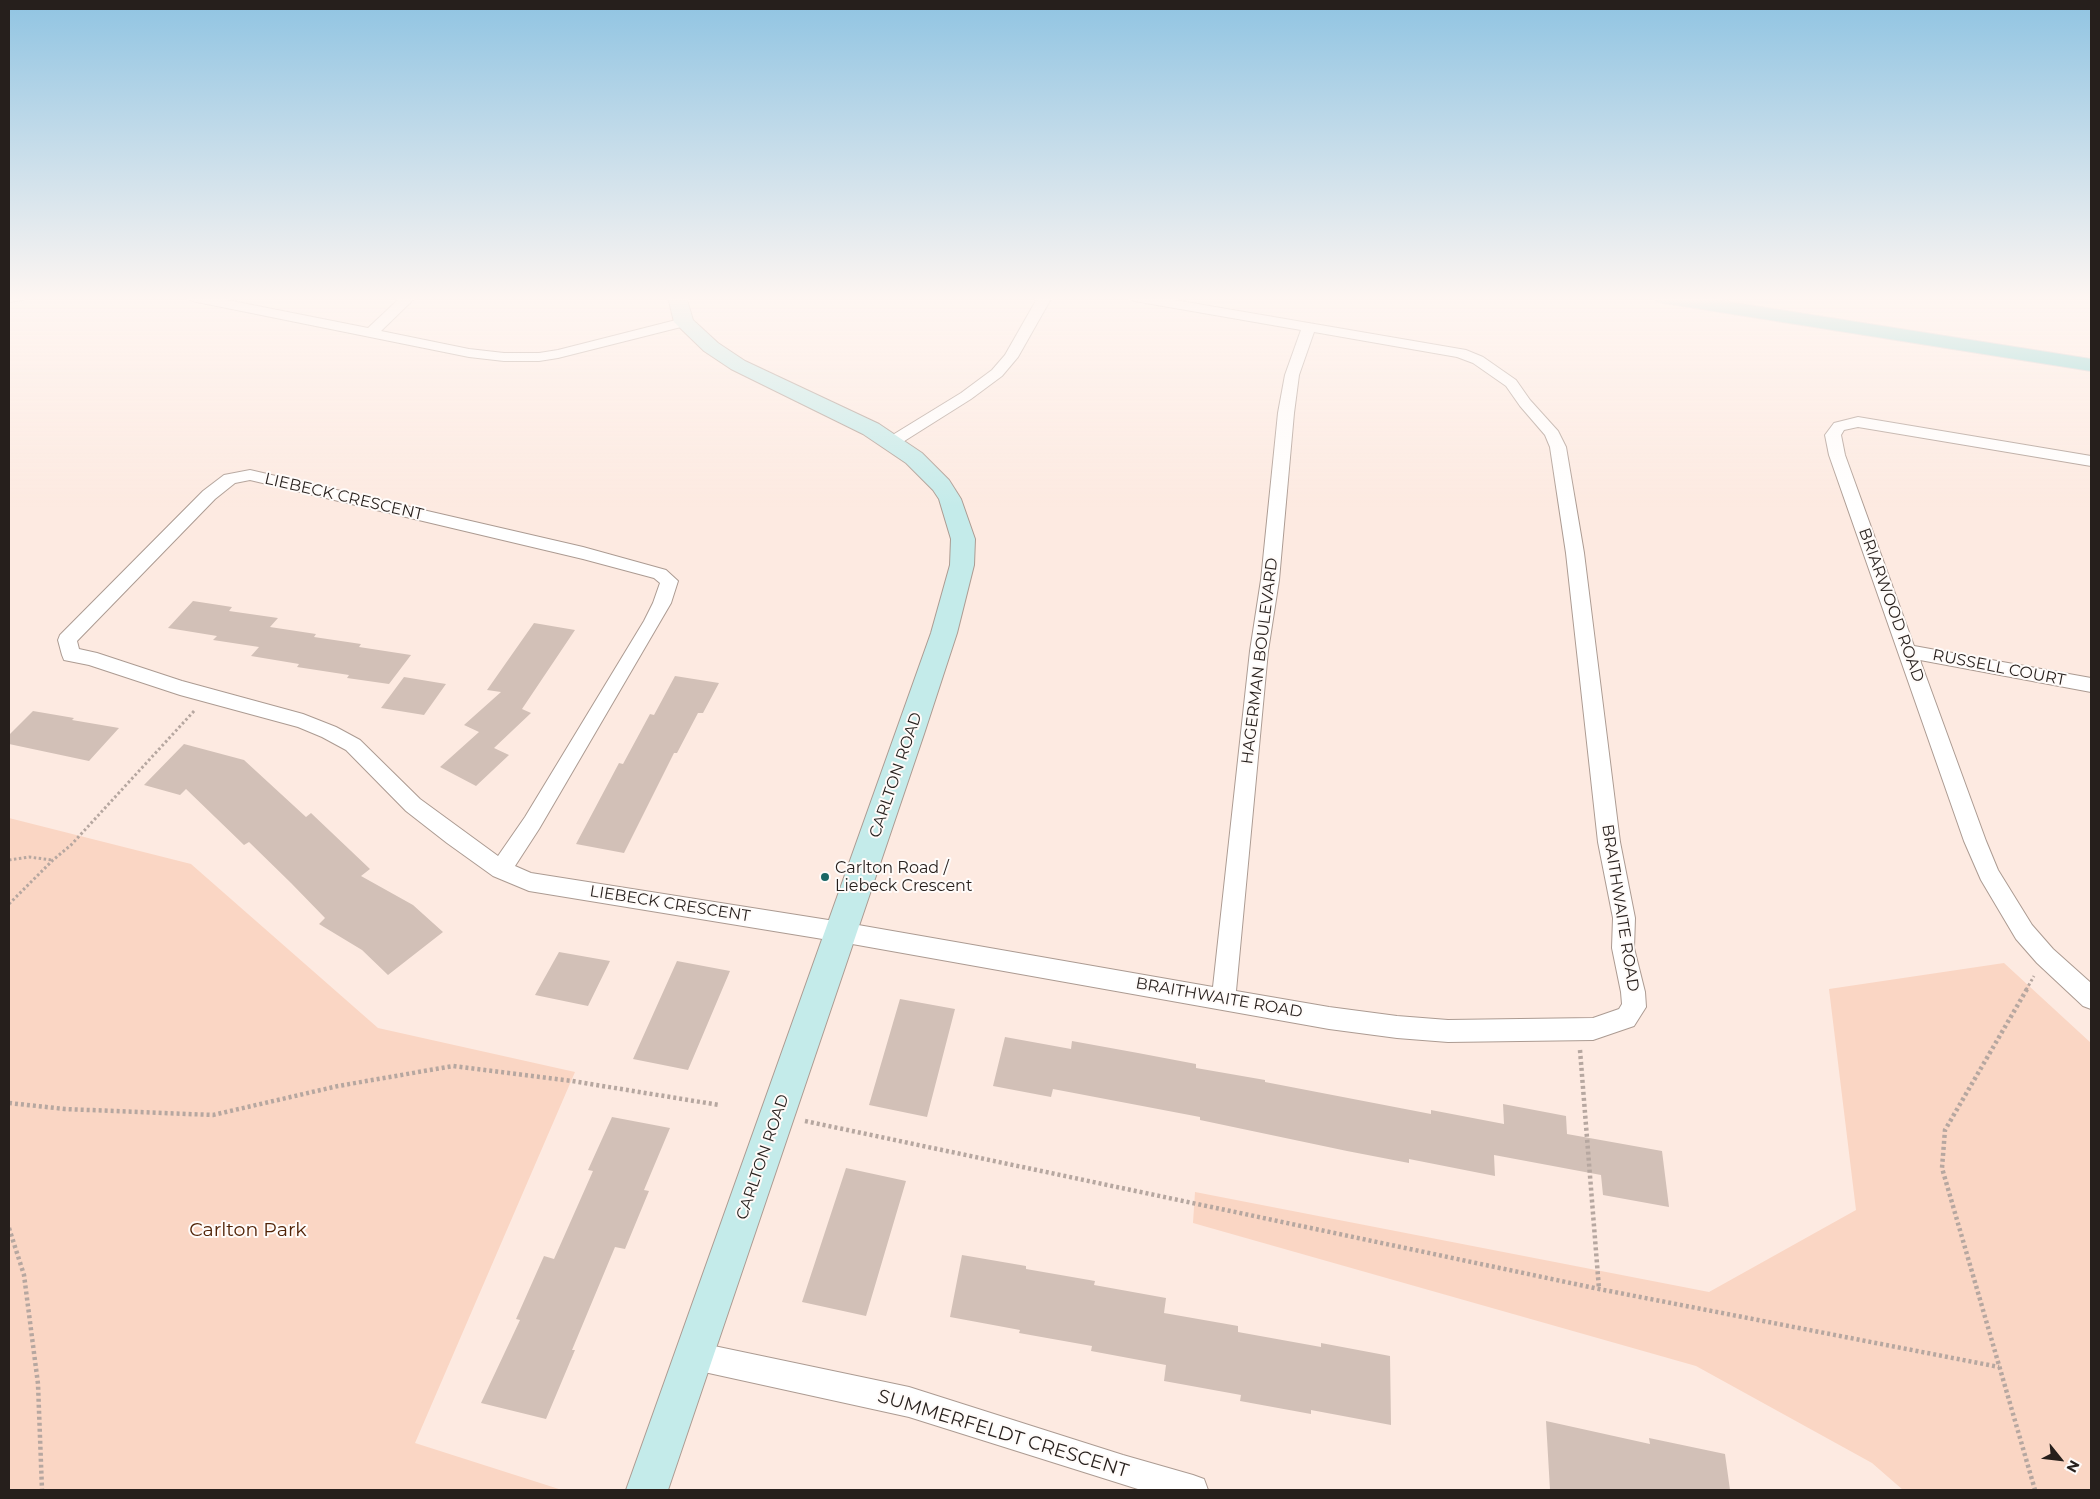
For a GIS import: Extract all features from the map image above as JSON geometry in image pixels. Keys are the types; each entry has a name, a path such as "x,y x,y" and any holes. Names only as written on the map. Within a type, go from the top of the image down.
{"main road":[{"name":"CARLTON ROAD","path":"648,1490 944,633 962,565 963,539 950,500 941,485 914,458 892,442 742,367"}],"street":[{"path":"892,442 987,382 1003,367"},
{"name":"HAGERMAN BOULEVARD","path":"1224,998 1259,651 1270,580 1286,413 1295,367"},
{"name":"BRAITHWAITE ROAD","path":"841,932 1329,1018 1431,1030 1593,1030 1610,1022 1626,1018 1634,1006 1634,992 1623,948 1624,918 1609,842 1575,553 1558,447 1545,423 1525,403 1511,383 1488,367"},
{"name":"BRIARWOOD ROAD","path":"2091,461 1872,424 1849,422 1839,426 1833,435 1837,455 1975,840 1989,874 2024,932 2046,956 2091,998"},
{"name":"LIEBECK CRESCENT","path":"501,870 532,823 662,603 669,581 660,574 583,553 250,475 230,480 209,494 67,640 72,655 90,658 208,696 303,721 329,732 353,745 413,805 454,837 501,870 529,882 841,932"},
{"name":"RUSSELL COURT","path":"1907,651 2091,686"},
{"name":"SUMMERFELDT CRESCENT","path":"695,1356 909,1402 1123,1470 1193,1490"}],"path":[{"path":"9,904 53,860 71,845 208,696"},
{"path":"9,860 30,857 53,860"},
{"path":"2036,1490 1942,1168 1944,1130 2046,956"},
{"path":"1578,1030 1599,1289"},
{"path":"9,1103 65,1109 213,1115 338,1086 453,1066 598,1085 719,1105"},
{"path":"805,1121 1599,1289 1999,1367"},
{"path":"9,1228 24,1275 38,1384 42,1490"}],"green space":[{"name":"Carlton Park","path":"9,818 191,864 378,1028 575,1072 415,1443 562,1490 9,1490"},
{"path":"2004,963 2091,1043 2091,1490 1903,1490 1872,1463 1696,1366 1193,1223 1195,1192 1709,1292 1856,1210 1829,989"}],"building":[{"path":"193,601 232,607 229,611 278,618 270,627 316,634 314,637 361,644 359,647 411,655 389,684 347,678 349,675 297,667 299,664 251,656 259,647 213,640 217,636 168,628"},
{"path":"534,623 575,630 522,709 531,713 494,748 509,755 476,786 440,767 479,732 464,725 501,692 487,690"},
{"path":"675,676 719,683 703,713 698,713 677,753 674,753 624,853 576,844 619,763 623,764 650,714 654,715"},
{"path":"404,677 446,684 424,715 381,708"},
{"path":"33,711 119,728 89,761 9,744 9,735"},
{"path":"184,744 244,760 306,817 311,813 370,869 361,876 413,905 443,932 388,975 362,950 319,924 325,918 291,883 249,842 244,845 186,789 180,795 144,785"},
{"path":"559,952 610,961 588,1006 535,995"},
{"path":"677,961 730,971 688,1070 633,1059"},
{"path":"900,999 955,1009 927,1117 869,1105"},
{"path":"1005,1037 1071,1049 1072,1041 1196,1064 1196,1068 1431,1114 1431,1110 1504,1124 1503,1104 1566,1116 1567,1134 1662,1151 1669,1207 1603,1195 1601,1175 1494,1155 1495,1176 1409,1159 1409,1163 1347,1151 1200,1120 1200,1117 1053,1089 1051,1097 993,1086"},
{"path":"612,1117 670,1128 644,1190 649,1191 625,1249 615,1247 572,1350 575,1350 546,1419 481,1403 520,1320 516,1319 544,1256 554,1259 593,1171 588,1170"},
{"path":"846,1168 906,1181 866,1316 802,1302"},
{"path":"962,1255 1026,1266 1026,1269 1095,1281 1094,1285 1166,1298 1164,1313 1238,1326 1238,1332 1321,1347 1321,1343 1390,1356 1391,1425 1311,1410 1311,1414 1240,1401 1241,1395 1164,1381 1166,1365 1091,1351 1092,1346 1019,1333 1020,1330 950,1317"},
{"path":"1546,1421 1650,1444 1649,1438 1725,1454 1730,1490 1550,1490"}],"place":[{"name":"Carlton Road / Liebeck Crescent","path":"825,877"}]}
